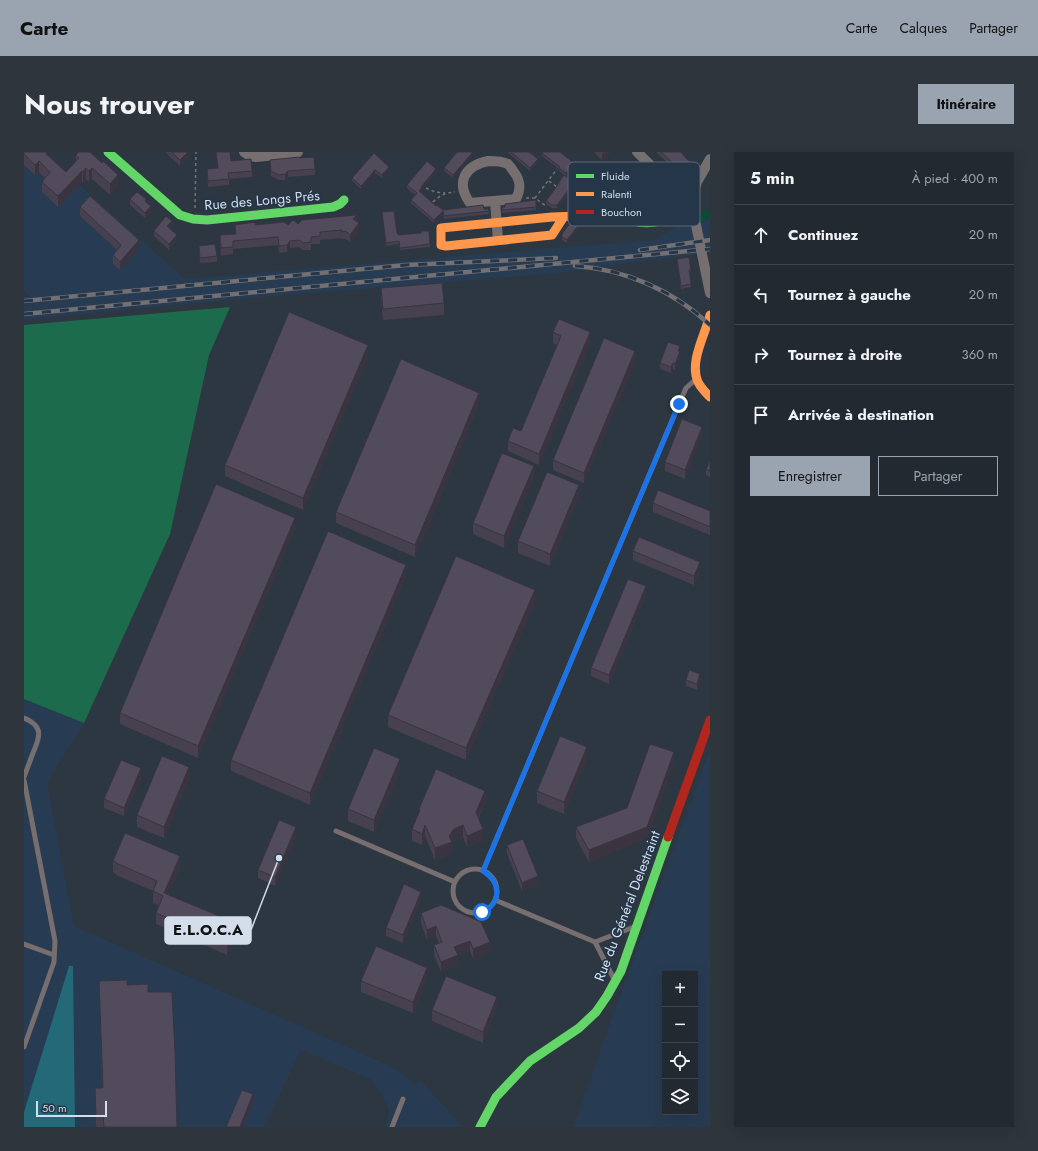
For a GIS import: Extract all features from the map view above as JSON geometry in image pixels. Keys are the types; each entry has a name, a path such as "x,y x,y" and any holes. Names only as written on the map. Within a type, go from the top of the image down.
{"street":[{"name":"Rue des Longs Prés","path":"108,152 180,215 195,220 333,207 340,204 344,200"},
{"path":"244,152 250,156 256,157 298,152"},
{"path":"637,152 648,162"},
{"path":"700,177 710,159"},
{"path":"499,161 508,164 518,178 520,186 516,199 495,201 470,203 463,192 462,185 464,178 470,169 478,163 499,161"},
{"path":"495,201 498,240"},
{"path":"563,218 552,235 446,246 441,245 440,228 552,217 568,217"},
{"path":"696,226 710,293"},
{"path":"710,315 696,360 698,382 710,397"},
{"name":"Rue du Général Delestraint","path":"480,1127 488,1110 505,1087 530,1061 579,1028 596,1012 607,996 620,971 710,720"}],"lane":[{"path":"483,871 679,404 686,388 697,378"},
{"path":"24,718 37,726 39,737 24,778 54,941 54,962 24,1047"},
{"path":"336,831 454,882"},
{"path":"477,869 483,871 492,878 495,883 497,888 495,900 487,909 475,913 463,910 455,901 453,894 454,882 458,876 464,872 477,869"},
{"path":"495,900 595,942 615,981"},
{"path":"595,942 636,926"},
{"path":"24,944 54,955"},
{"path":"392,1127 402,1099"}],"path":[{"path":"195,220 196,152"},
{"path":"536,198 557,170"},
{"path":"549,181 557,187"},
{"path":"426,188 435,192 446,193"},
{"path":"433,202 439,196 446,193 463,190"}],"shaded area":[{"path":"24,152 43,152 185,279 653,240 678,226 700,226 700,223 710,218 710,253 560,273 227,300 24,320 24,297 30,296 24,291"},
{"path":"24,699 84,723 47,783 74,926 397,1069 415,1085 421,1081 463,1127 385,1127 389,1112 384,1098 370,1079 301,1050 264,1127 24,1127"},
{"path":"710,749 710,1127 574,1127 600,1051"},
{"path":"69,966 73,966 75,1127 24,1127 24,1112"}],"green space":[{"path":"710,208 710,218 700,223 700,214"},
{"path":"230,307 209,355 170,534 84,723 24,699 24,325"}],"building":[{"path":"24,152 47,152 46,154 66,172 79,158 76,155 78,152 90,152 102,163 103,161 118,175 110,184 92,168 89,171 86,168 58,196 42,182 50,172 39,161 35,165 24,154"},
{"path":"172,152 188,152 180,160"},
{"path":"216,152 230,152 231,161 251,159 252,171 228,173 229,179 208,181 207,169 218,168"},
{"path":"457,152 473,152 453,175 444,168"},
{"path":"511,152 529,152 538,159 530,168"},
{"path":"560,152 573,162 568,162 568,170 566,173 542,153"},
{"path":"661,152 681,152 690,162 672,162"},
{"path":"374,153 389,167 382,175 375,170 361,186 352,178"},
{"path":"314,157 315,169 288,171 285,174 279,175 271,171 270,160"},
{"path":"427,161 436,169 419,191 436,206 437,205 443,210 483,205 484,209 489,209 489,211 444,216 443,211 434,220 411,200 417,193 407,185"},
{"path":"564,175 568,178 568,191 557,205 552,205 546,201"},
{"path":"137,192 146,199 145,201 151,206 145,213 130,199"},
{"path":"90,196 139,240 120,262 113,255 121,245 80,207"},
{"path":"536,200 536,207 502,210 502,207 505,207 505,204"},
{"path":"394,211 398,235 429,231 430,244 400,248 399,241 386,243 382,212"},
{"path":"357,215 353,219 359,223 350,235 346,231 342,232 342,230 320,232 320,236 311,237 311,242 303,243 299,240 290,241 287,245 279,246 278,237 233,241 233,247 221,248 220,235 236,234 235,225 255,222 255,225 284,222 288,225 293,220 298,224 302,220"},
{"path":"166,216 172,221 167,226 177,235 169,244 154,231"},
{"path":"568,226 578,226 567,240 562,237 562,234"},
{"path":"215,244 217,256 200,258 199,246"},
{"path":"689,257 691,284 681,286 677,259"},
{"path":"442,283 444,303 383,309 381,288"},
{"path":"289,312 368,345 303,498 225,465"},
{"path":"559,319 590,332 539,454 508,441 513,428 521,431 561,336 553,332"},
{"path":"604,338 635,351 584,473 553,460"},
{"path":"668,342 680,346 678,351 680,351 675,364 673,363 671,367 660,363"},
{"path":"401,359 479,393 415,545 336,512"},
{"path":"682,419 702,427 685,470 665,462"},
{"path":"502,453 534,466 504,536 473,523"},
{"path":"710,460 710,471 706,469"},
{"path":"547,472 579,485 550,554 518,541"},
{"path":"216,484 295,518 198,746 120,713"},
{"path":"658,490 710,511 710,527 653,503"},
{"path":"328,531 406,565 310,793 231,760"},
{"path":"639,537 700,562 694,576 633,551"},
{"path":"456,556 535,590 466,748 388,715"},
{"path":"628,579 646,586 609,675 591,668"},
{"path":"689,670 700,674 697,684 686,680"},
{"path":"560,736 587,747 564,802 537,791"},
{"path":"650,744 674,752 647,827 589,850 576,827 627,808"},
{"path":"374,748 400,759 374,820 348,809"},
{"path":"162,756 189,767 164,827 137,815"},
{"path":"121,760 141,768 124,808 104,799"},
{"path":"436,769 485,791 476,812 483,829 467,836 463,825 454,829 449,836 452,842 435,848 425,825 422,834 412,829"},
{"path":"279,820 296,827 275,877 258,870"},
{"path":"125,833 180,856 164,893 236,923 227,943 156,913 163,896 153,891 157,881 113,861"},
{"path":"523,839 538,876 522,883 507,845"},
{"path":"404,884 421,892 403,935 386,928"},
{"path":"441,905 481,922 490,942 473,949 470,941 454,947 458,955 441,962 434,945 442,942 436,926 427,930 421,913"},
{"path":"376,946 427,968 413,1002 361,981"},
{"path":"446,976 497,997 483,1032 432,1010"},
{"path":"127,980 127,985 148,984 148,992 172,992 177,1127 104,1127 103,1116 96,1116 95,1088 103,1088 99,981"},
{"path":"242,1090 253,1094 240,1127 226,1127"}],"railway":[{"path":"640,250 710,240"},
{"path":"24,314 710,249"},
{"path":"24,301 406,265 556,258"},
{"path":"575,266 612,272 648,284 681,302 710,325"}],"traffic: fast":[{"path":"108,152 180,215 193,219 207,220 333,207 340,204 344,200"},
{"path":"480,1127 496,1097 530,1061 579,1028 596,1012 607,996 621,971 668,837"}],"traffic: slow":[{"path":"563,218 552,235 446,246 441,245 441,228 568,216"},
{"path":"710,315 699,348 695,366 698,382 710,397"}],"traffic: jam":[{"path":"668,837 710,720"}],"place":[{"name":"E.L.O.C.A","path":"279,858"}],"route":[{"path":"482,912 492,905 497,894 497,888 492,878 483,871 679,404"}]}
